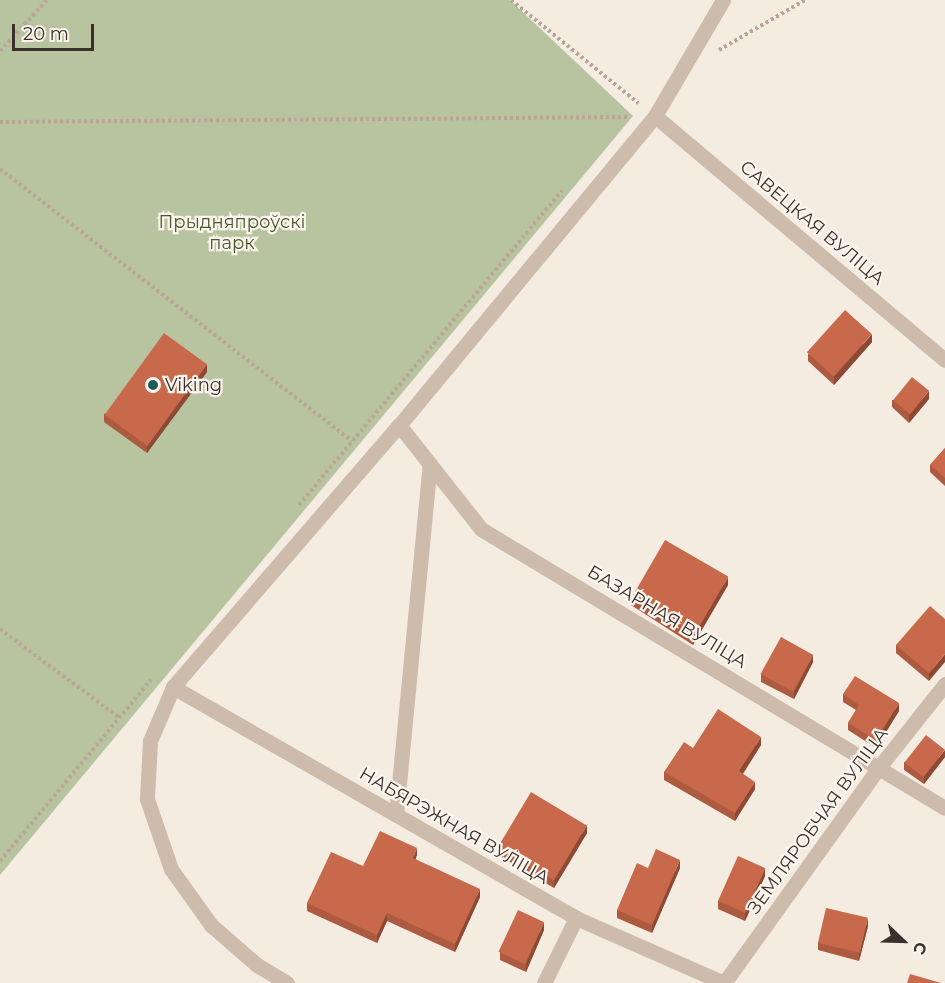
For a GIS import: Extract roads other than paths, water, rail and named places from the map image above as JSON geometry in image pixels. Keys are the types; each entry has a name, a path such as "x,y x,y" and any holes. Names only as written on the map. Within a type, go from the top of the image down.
{"street":[{"path":"287,983 257,965 211,925 171,869 147,799 150,741 173,687 399,425 655,116 723,0"},
{"name":"САВЕЦКАЯ ВУЛІЦА","path":"655,116 945,360"},
{"name":"БАЗАРНАЯ ВУЛІЦА","path":"399,425 482,529 880,766 945,808"},
{"path":"396,815 430,464"},
{"name":"ЗЕМЛЯРОБЧАЯ ВУЛІЦА","path":"724,983 880,766 945,684"},
{"name":"НАБЯРЭЖНАЯ ВУЛІЦА","path":"173,687 576,918 724,983"},
{"path":"544,983 576,918"}],"place":[{"name":"Viking","path":"153,385"}],"park label":[{"name":"Прыдняпроўскі парк","path":"232,233"}]}
